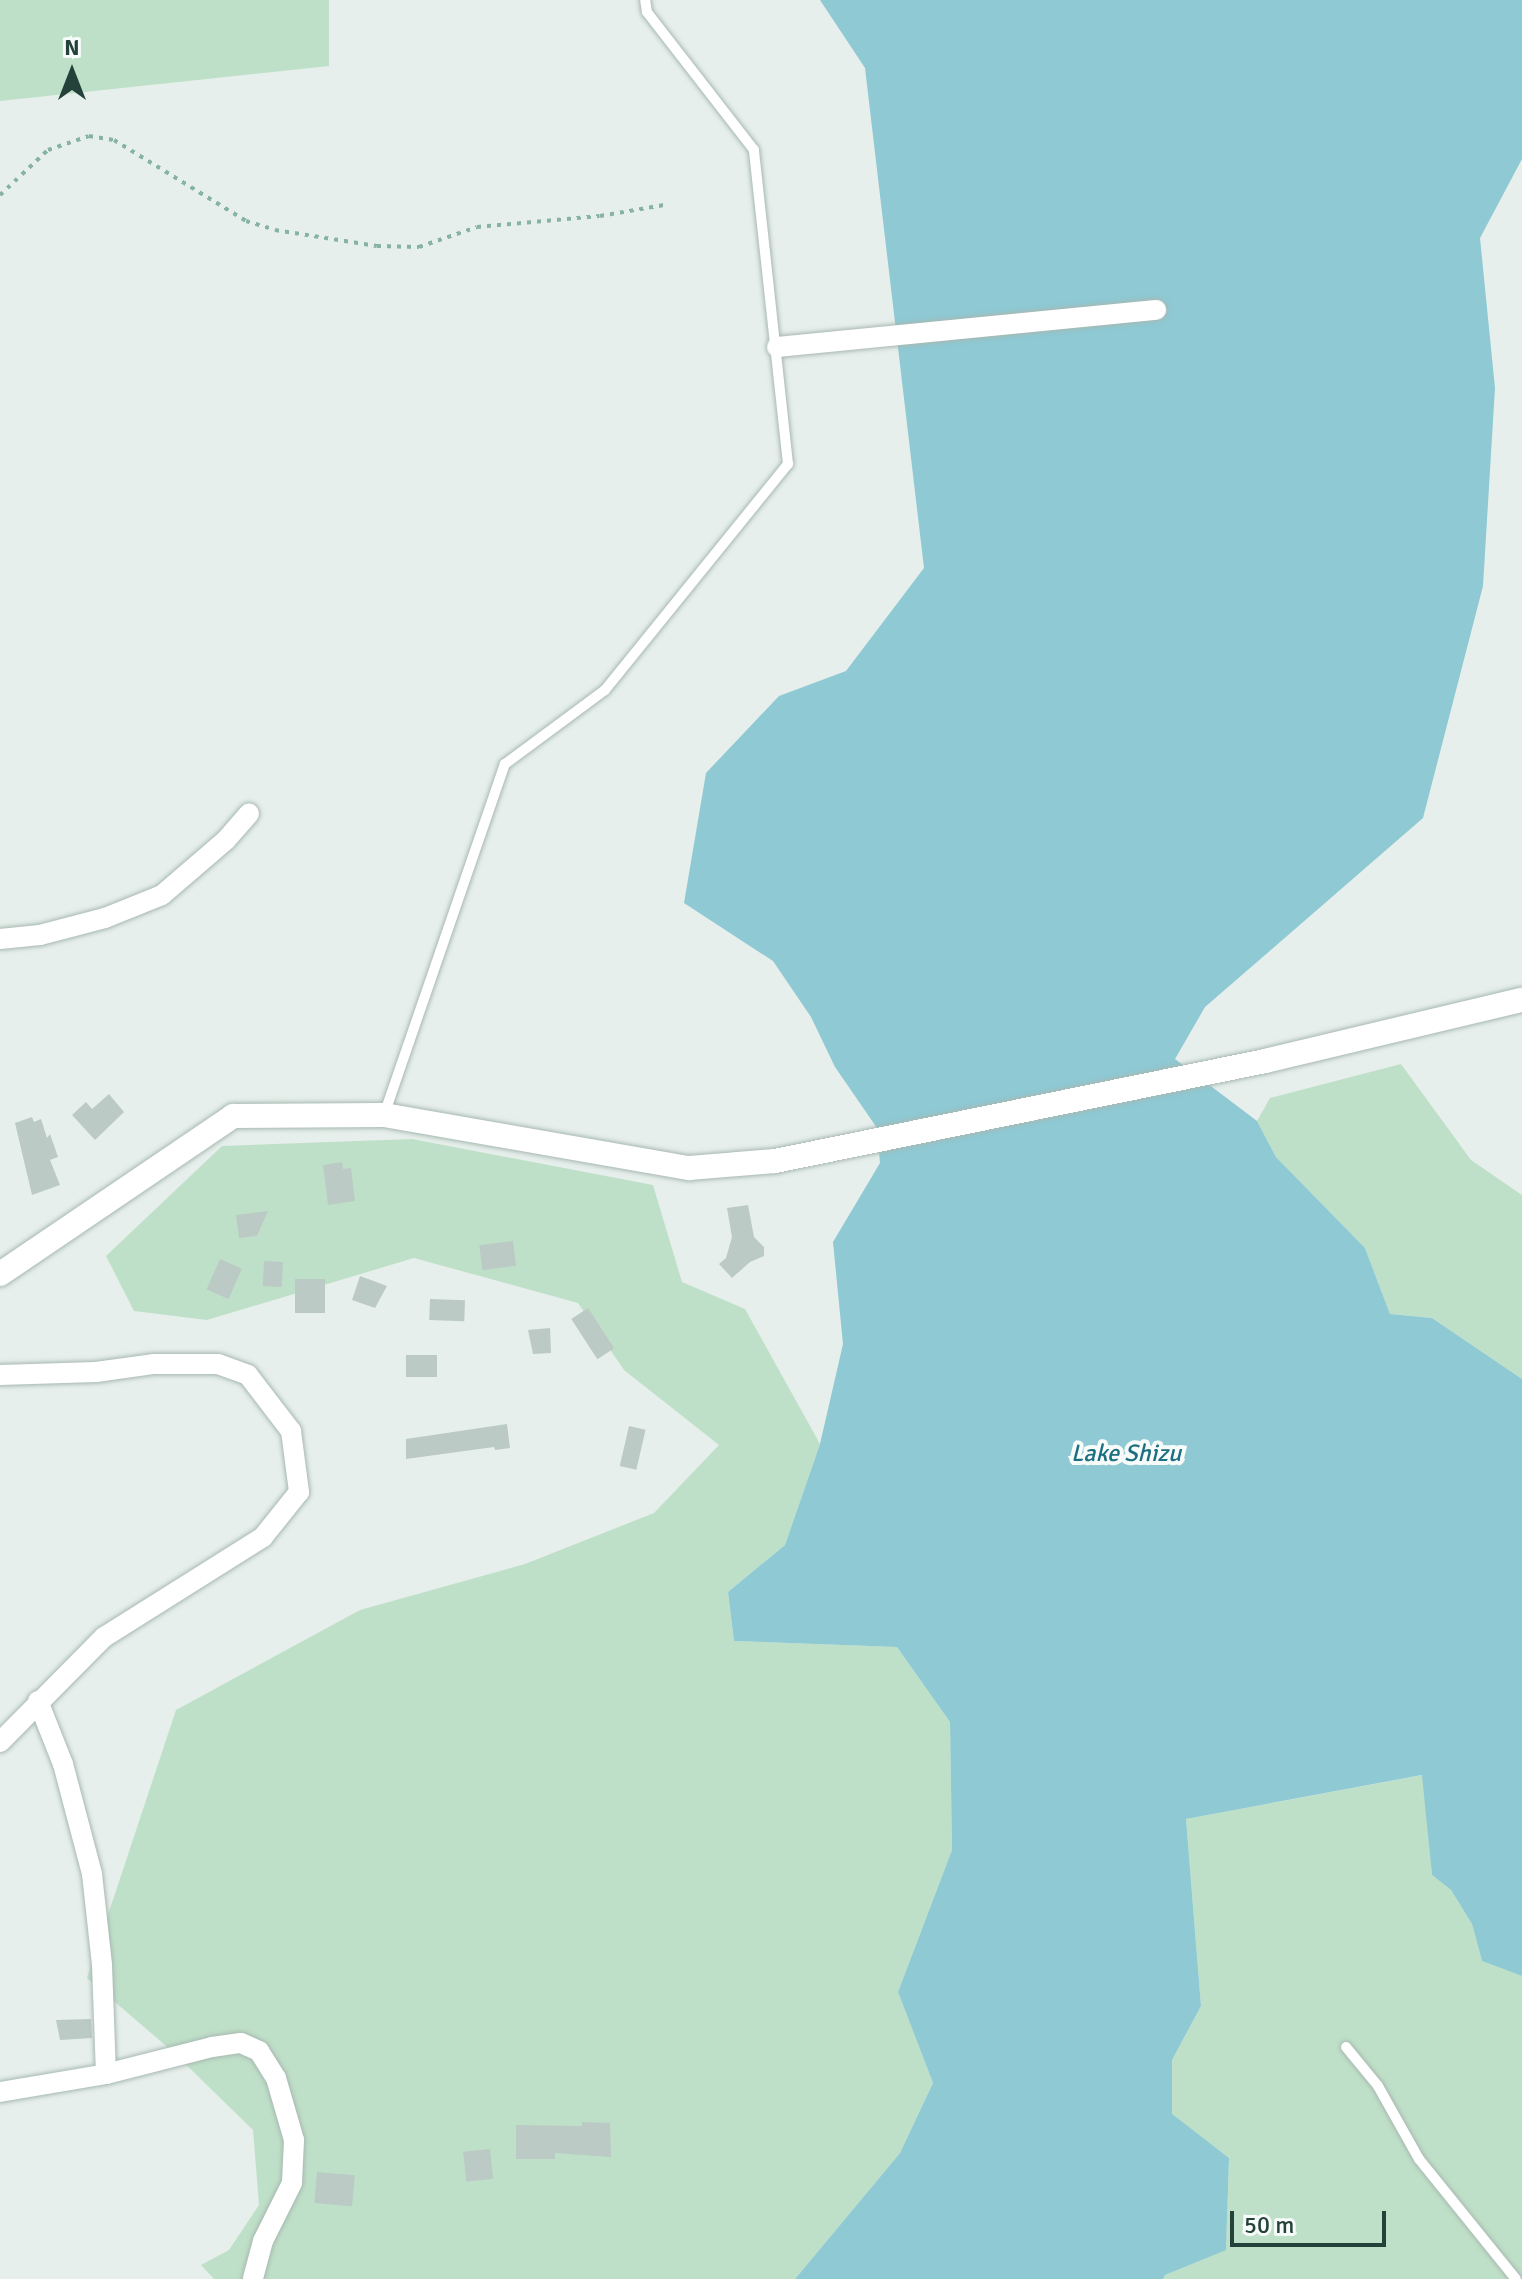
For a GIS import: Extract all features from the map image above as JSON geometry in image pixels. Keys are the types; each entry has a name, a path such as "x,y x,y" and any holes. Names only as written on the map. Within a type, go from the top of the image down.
{"street":[{"path":"777,347 1156,310"},
{"path":"0,939 40,935 105,918 162,895 226,840 249,814"},
{"path":"0,1274 233,1116 384,1115 689,1168 775,1161 1265,1061 1522,1000"},
{"path":"0,1375 96,1372 154,1364 218,1364 248,1375 291,1431 299,1492 263,1537 104,1637 0,1742"},
{"path":"38,1701 63,1764 92,1874 102,1965 106,2074"},
{"path":"0,2092 106,2074 212,2047 241,2043 259,2051 276,2078 294,2140 292,2183 263,2241 253,2279"}],"lane":[{"path":"384,1115 505,764 605,690 788,464 754,150 647,12 645,0"},
{"path":"1346,2047 1378,2086 1419,2159 1516,2279"}],"path":[{"path":"0,195 48,150 89,136 114,140 246,221 275,230 377,246 419,247 477,227 600,216 664,205"}],"green space":[{"path":"0,0 329,0 329,66 0,101"},
{"path":"1401,1064 1471,1160 1522,1195 1522,1379 1432,1318 1390,1314 1365,1248 1276,1157 1257,1121 1270,1098"},
{"path":"412,1139 653,1185 682,1282 745,1309 820,1444 785,1545 728,1592 734,1641 897,1647 950,1722 952,1850 898,1992 933,2083 900,2153 795,2279 214,2279 201,2265 229,2250 259,2205 253,2130 172,2051 87,1978 176,1710 360,1610 525,1564 654,1513 719,1445 624,1370 578,1303 414,1258 207,1320 134,1311 106,1256 222,1146"},
{"path":"1423,1775 1432,1875 1451,1890 1472,1924 1482,1961 1522,1976 1522,2279 1163,2279 1165,2275 1226,2249 1229,2158 1172,2115 1172,2060 1201,2006 1186,1819"}],"water":[{"name":"Lake Shizu","path":"820,0 1522,0 1522,159 1480,238 1495,388 1483,586 1423,818 1205,1007 1175,1059 1257,1121 1276,1157 1365,1248 1390,1314 1432,1318 1522,1379 1522,1976 1482,1961 1472,1924 1451,1890 1432,1875 1422,1775 1186,1819 1201,2006 1172,2060 1172,2114 1229,2158 1226,2250 1165,2275 1163,2279 795,2279 900,2153 933,2083 898,1992 952,1850 950,1722 897,1647 734,1641 728,1592 785,1545 820,1444 843,1344 833,1242 880,1163 877,1128 835,1067 811,1017 773,961 684,903 706,773 779,696 846,671 924,568 865,68"}],"building":[{"path":"109,1094 124,1112 95,1140 72,1115 86,1102 92,1109"},
{"path":"32,1117 34,1122 41,1119 47,1138 50,1134 58,1157 50,1160 60,1185 32,1195 15,1123"},
{"path":"342,1162 343,1169 351,1168 355,1201 328,1205 323,1165"},
{"path":"748,1205 754,1237 764,1247 764,1256 750,1262 732,1278 719,1264 726,1258 732,1237 727,1208"},
{"path":"268,1211 257,1236 239,1238 236,1215"},
{"path":"513,1241 516,1266 482,1270 479,1245"},
{"path":"220,1259 242,1269 229,1299 207,1289"},
{"path":"264,1261 283,1262 282,1287 263,1286"},
{"path":"360,1276 387,1286 375,1308 352,1300"},
{"path":"295,1279 325,1279 325,1313 295,1313"},
{"path":"430,1299 465,1300 464,1321 429,1320"},
{"path":"588,1308 614,1348 597,1359 571,1319"},
{"path":"550,1328 551,1353 533,1354 528,1330"},
{"path":"406,1355 437,1355 437,1377 406,1377"},
{"path":"507,1424 510,1448 495,1450 494,1447 406,1459 406,1439"},
{"path":"629,1426 646,1430 636,1470 620,1466"},
{"path":"91,2019 92,2038 60,2040 56,2020"},
{"path":"582,2122 610,2123 611,2157 555,2153 555,2159 516,2159 516,2125 582,2126"},
{"path":"490,2149 493,2179 466,2182 463,2152"},
{"path":"317,2172 355,2175 352,2206 314,2203"}]}
